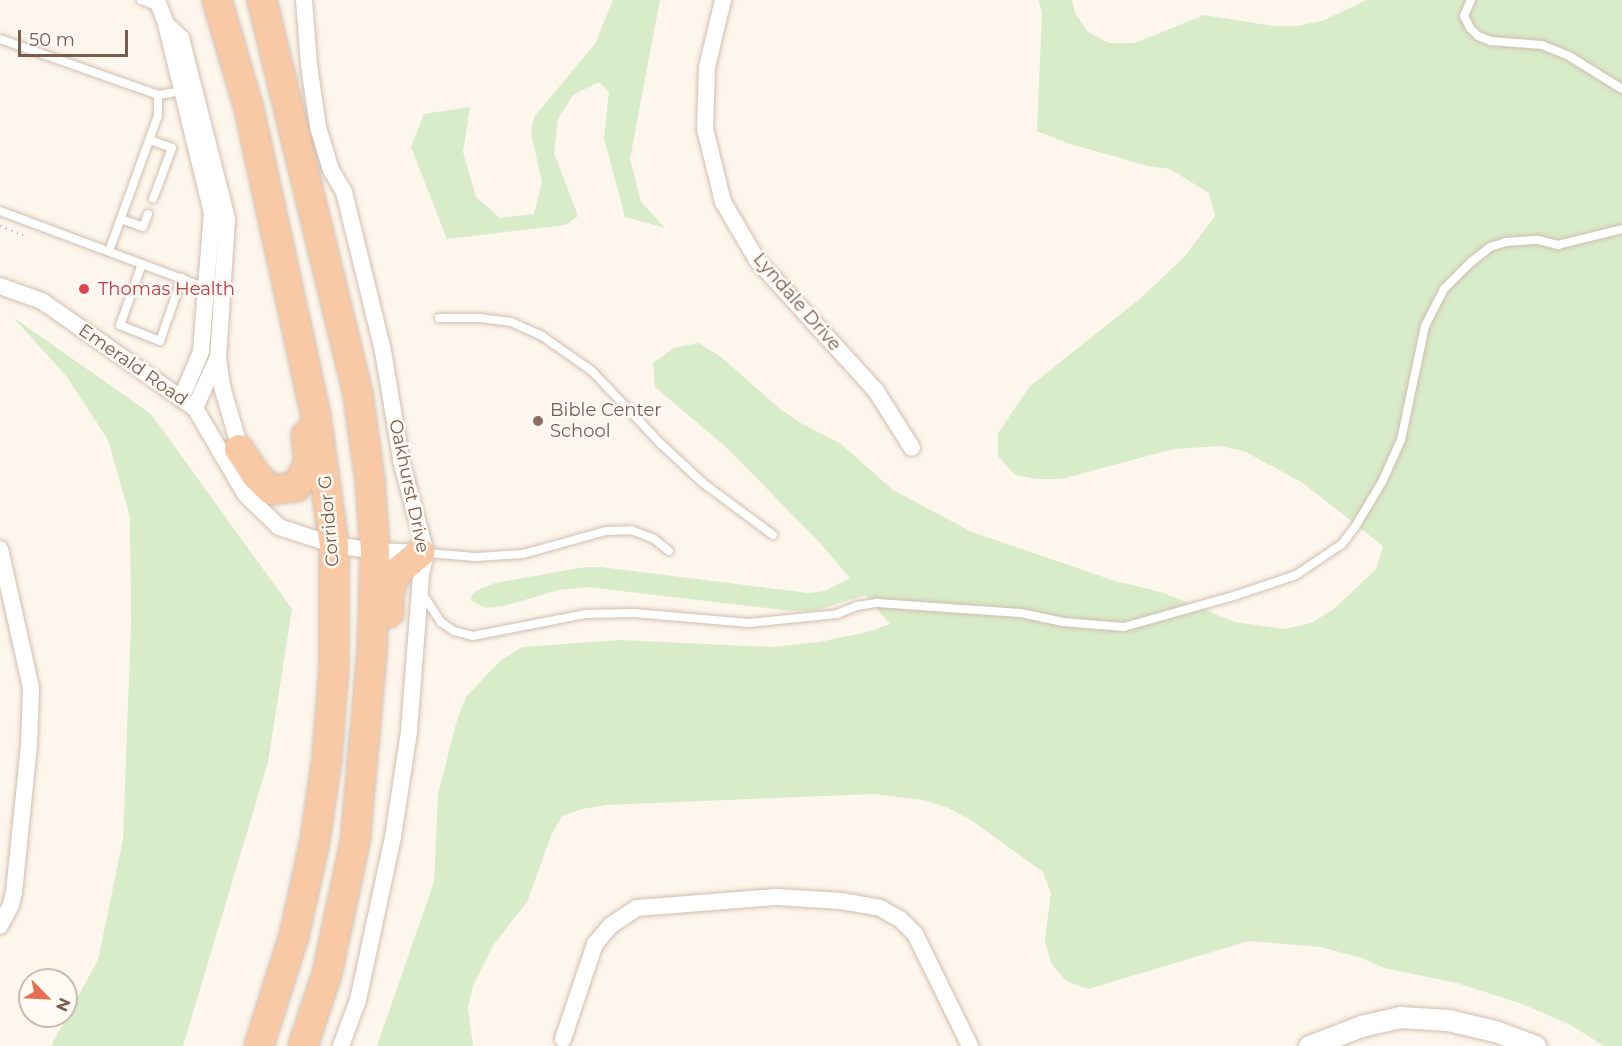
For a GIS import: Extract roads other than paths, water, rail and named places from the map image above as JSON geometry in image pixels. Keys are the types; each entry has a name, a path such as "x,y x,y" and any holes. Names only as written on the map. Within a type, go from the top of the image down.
{"highway":[{"name":"Corridor G","path":"217,0 249,109 316,416 334,545 334,666 327,758 314,846 294,936 259,1046"},
{"path":"262,0 358,394 370,480 375,551 372,653 355,842 327,975 303,1046"},
{"path":"239,449 256,475 271,490 296,487 309,464 287,284"},
{"path":"360,801 374,751 387,666 389,595 395,574 423,553"}],"street":[{"name":"Oakhurst Drive","path":"304,0 309,65 318,127 331,170 344,192 383,351 402,464 423,553 409,732 393,837 358,1000 341,1046"},
{"name":"Lyndale Drive","path":"723,0 707,67 705,129 723,202 757,260 876,391 912,448"},
{"path":"159,4 166,24 181,38 188,90 226,219 201,352 188,404"},
{"name":"Emerald Road","path":"0,286 42,300 188,404 245,495 279,527 334,545 375,551 423,553"},
{"path":"213,290 222,387 239,449 260,509"},
{"path":"188,404 218,357"},
{"path":"0,549 31,688 29,745 16,878 11,905 0,926"},
{"path":"563,1038 595,944 609,926 637,908 776,897 850,903 880,908 900,919 915,934 970,1046"},
{"path":"1309,1046 1361,1026 1400,1017 1448,1020 1498,1038 1535,1046"}],"lane":[{"path":"141,0 159,4"},
{"path":"1471,0 1464,16 1470,28 1478,36 1491,41 1542,45 1569,56 1622,89"},
{"path":"0,39 158,95 188,90"},
{"path":"109,251 159,116 158,95"},
{"path":"150,140 172,148 153,199"},
{"path":"0,211 213,290"},
{"path":"121,219 143,228 148,214"},
{"path":"420,590 441,622 454,631 473,636 585,614 634,613 749,623 837,614 857,606 877,603 1021,613 1064,622 1124,627 1245,592 1296,575 1342,544 1355,527 1382,482 1401,440 1410,406 1425,326 1444,289 1471,262 1490,247 1506,243 1538,240 1558,245 1622,229"},
{"path":"142,264 120,325 160,341 182,278"},
{"path":"439,318 479,318 511,322 542,336 592,371 661,444 704,483 773,535"},
{"path":"423,553 476,557 523,554 606,531 631,530 654,539 669,551"}],"place":[{"name":"Thomas Health","path":"84,289"},
{"name":"Bible Center School","path":"538,421"}]}
